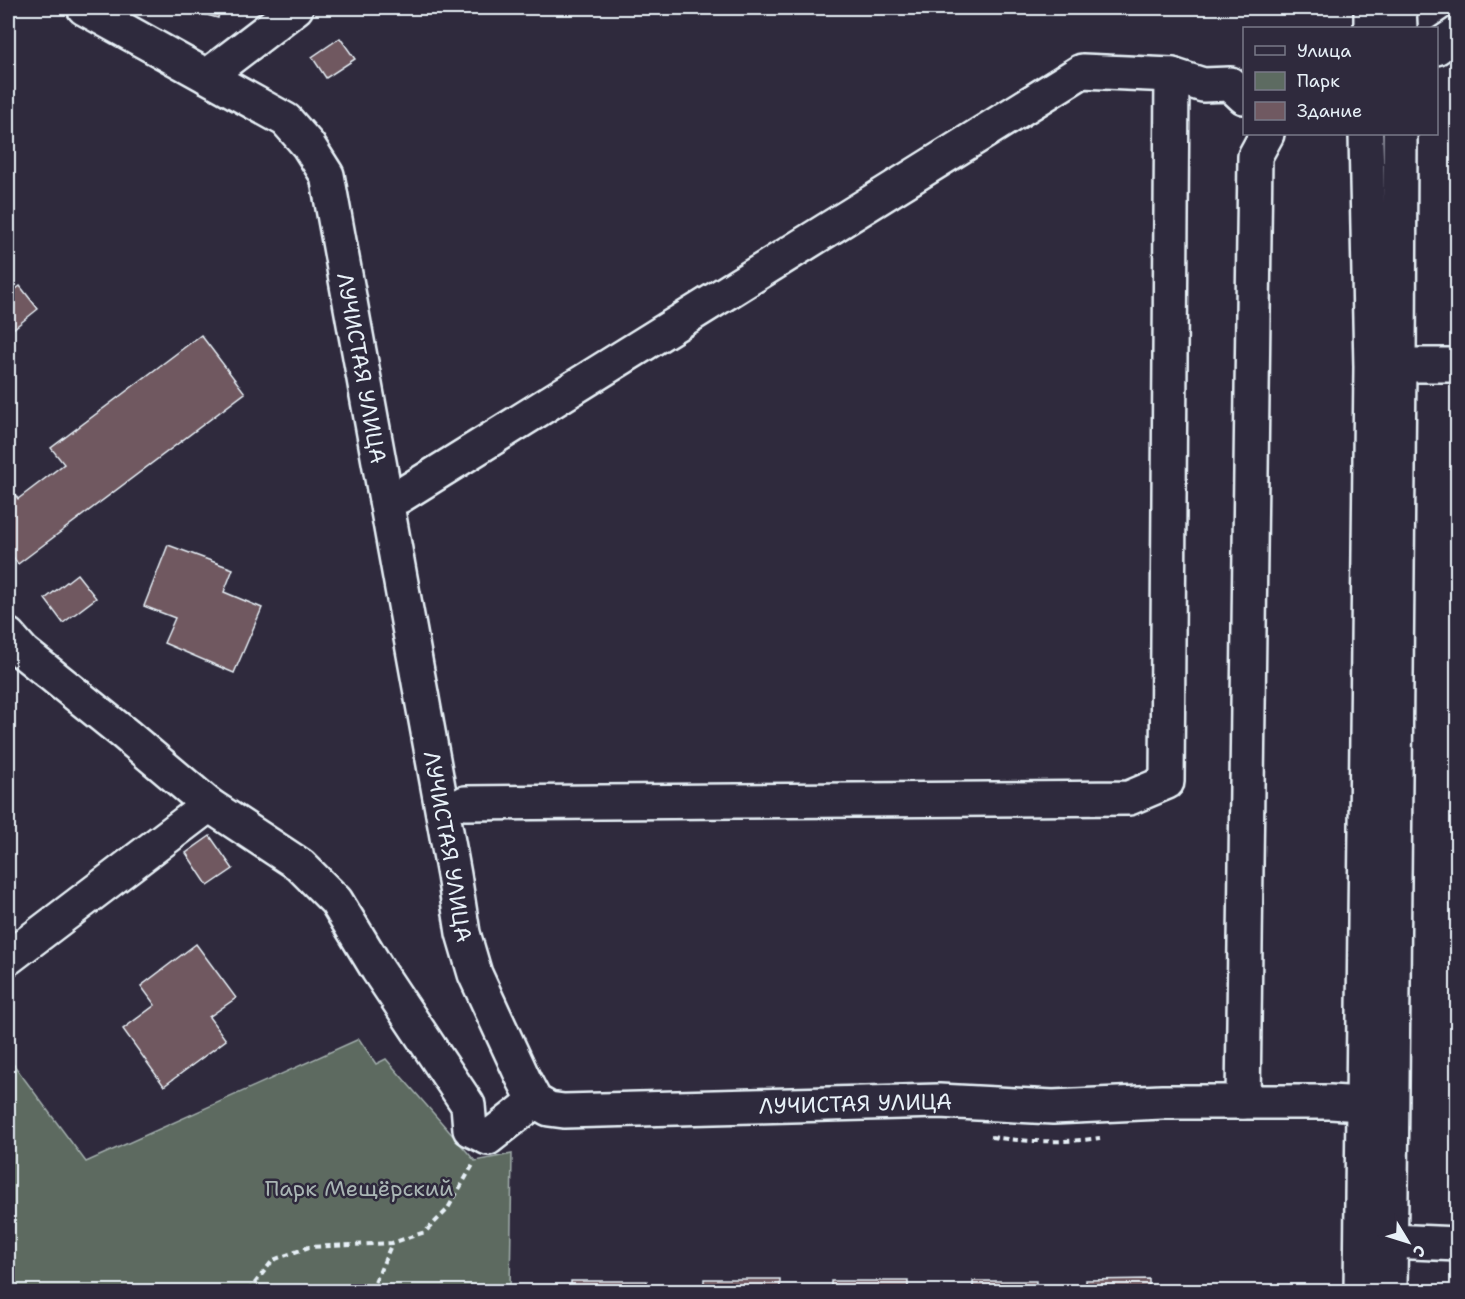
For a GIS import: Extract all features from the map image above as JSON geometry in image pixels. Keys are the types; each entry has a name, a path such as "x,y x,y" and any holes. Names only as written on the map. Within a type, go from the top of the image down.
{"street":[{"name":"ЛУЧИСТАЯ УЛИЦА","path":"84,8 286,120 308,145 327,175 463,933 475,974 535,1101 549,1109 564,1111 939,1101 1053,1107 1162,1102 1362,1104"},
{"path":"207,76 296,8"},
{"path":"1371,8 1371,27"},
{"path":"1399,8 1400,27"},
{"path":"1438,47 1458,33"},
{"path":"400,496 1082,71 1172,75 1203,84 1230,84 1243,96"},
{"path":"465,803 1129,798 1167,782 1172,75"},
{"path":"1243,1102 1255,156 1266,135"},
{"path":"1361,1292 1371,367 1366,135"},
{"path":"1390,1292 1400,135"},
{"path":"1399,365 1458,365"},
{"path":"8,635 23,652 209,805 300,865 336,901 378,970 468,1105 470,1128 488,1138 535,1101"},
{"path":"8,958 209,805"},
{"path":"1390,1241 1458,1244"}],"path":[{"path":"248,1292 273,1260 309,1247 392,1243 425,1232 447,1210 488,1138"},
{"path":"371,1292 392,1243"}],"green space":[{"name":"Парк Мещёрский","path":"359,1039 376,1064 386,1059 475,1161 512,1154 510,1291 8,1291 8,1057 86,1162"}],"building":[{"path":"193,8 220,8 218,18 192,11"},
{"path":"340,38 355,59 326,78 312,57"},
{"path":"20,286 38,309 8,333 8,295"},
{"path":"201,335 245,393 18,564 8,550 8,484 18,499 64,464 51,448"},
{"path":"168,545 233,569 224,592 262,608 234,673 164,643 175,618 144,606"},
{"path":"77,574 96,598 63,623 45,599"},
{"path":"210,836 233,869 208,886 186,853"},
{"path":"196,944 236,998 209,1017 226,1040 164,1086 123,1029 155,1005 141,986"},
{"path":"704,1279 780,1279 780,1292 704,1292"},
{"path":"1149,1279 1149,1292 1086,1292 1086,1280"},
{"path":"571,1281 647,1281 648,1292 571,1292"},
{"path":"831,1281 908,1281 908,1292 831,1292"},
{"path":"973,1281 1036,1281 1036,1292 973,1292"}]}
